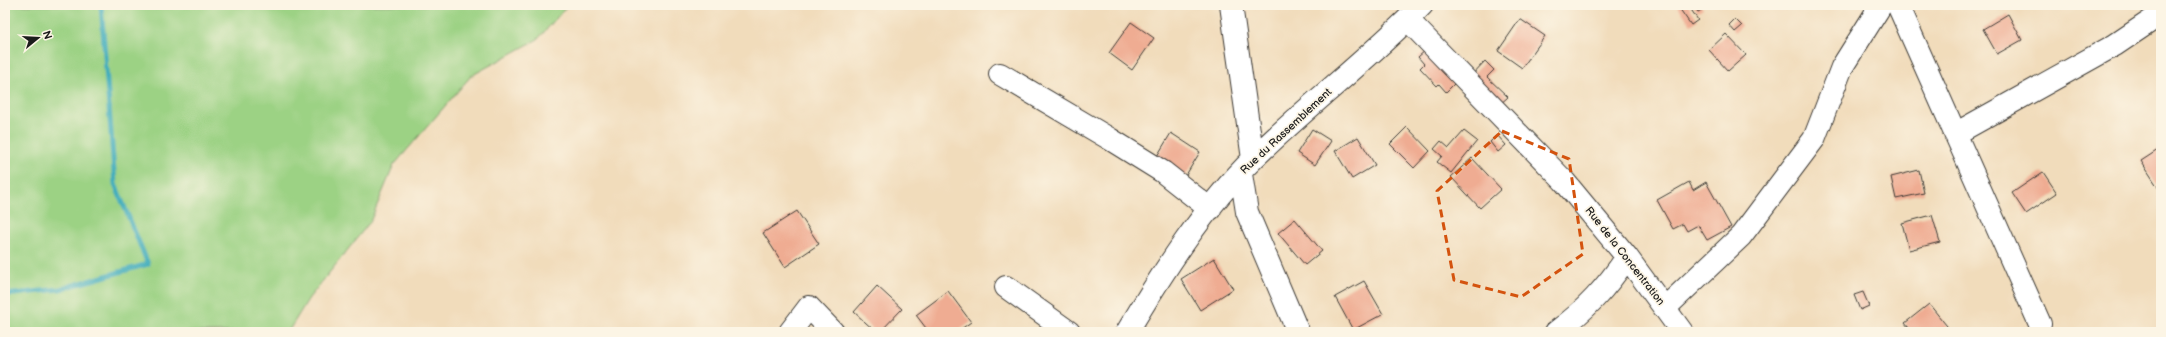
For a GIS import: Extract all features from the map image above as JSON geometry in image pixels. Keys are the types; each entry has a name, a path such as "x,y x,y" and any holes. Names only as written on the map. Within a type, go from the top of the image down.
{"street":[{"path":"1231,5 1247,166 1246,212 1298,332"},
{"name":"Rue de la Concentration","path":"1415,12 1564,180 1627,257 1665,308 1742,236 1814,139 1842,67 1881,5"},
{"path":"1898,5 2040,324"},
{"name":"Rue du Rassemblement","path":"1127,332 1151,291 1210,209 1247,166 1415,12"},
{"path":"1955,134 2115,45 2161,14"},
{"path":"1000,74 1150,164 1210,209"},
{"path":"1556,332 1571,321 1609,285 1627,257"},
{"path":"1006,287 1069,332"},
{"path":"790,332 809,307 833,332"},
{"path":"1665,308 1682,332"}],"highlighted area":[{"path":"1502,131 1569,159 1583,254 1521,297 1454,280 1437,191"}],"green space":[{"path":"5,5 568,5 538,39 471,76 394,165 370,222 309,298 288,332 5,332"}],"building":[{"path":"1677,5 1688,5 1698,20 1691,25"},
{"path":"1693,5 1700,5 1703,9 1698,12"},
{"path":"2008,14 2022,40 1997,54 1983,29"},
{"path":"1520,19 1545,36 1522,68 1498,51"},
{"path":"1735,19 1742,26 1735,32 1729,25"},
{"path":"1131,22 1154,38 1132,70 1109,53"},
{"path":"1726,34 1746,55 1728,71 1709,50"},
{"path":"1426,50 1455,83 1446,92 1439,84 1437,86 1420,68 1424,64 1418,57"},
{"path":"1485,61 1494,70 1487,77 1508,97 1499,105 1470,77"},
{"path":"1407,127 1430,151 1414,168 1390,144"},
{"path":"1312,129 1331,141 1315,165 1297,153"},
{"path":"1464,131 1477,141 1451,173 1437,162 1442,156 1434,149 1441,141 1449,148"},
{"path":"1171,133 1200,152 1183,180 1154,161"},
{"path":"1497,135 1506,145 1498,152 1490,142"},
{"path":"1358,137 1375,165 1352,179 1335,151"},
{"path":"2161,148 2161,192 2141,161"},
{"path":"1472,158 1501,189 1480,208 1451,177"},
{"path":"1919,170 1924,193 1896,199 1891,177"},
{"path":"2043,172 2057,193 2026,214 2012,193"},
{"path":"1689,182 1693,190 1706,182 1731,227 1707,240 1698,225 1687,231 1683,224 1673,229 1657,200"},
{"path":"797,211 819,244 785,267 763,233"},
{"path":"1932,215 1940,242 1909,250 1902,223"},
{"path":"1295,219 1322,251 1305,265 1278,233"},
{"path":"1214,258 1233,289 1200,310 1181,279"},
{"path":"1364,281 1383,314 1353,330 1335,297"},
{"path":"877,286 902,309 880,332 876,332 854,312"},
{"path":"948,291 971,322 957,332 929,332 916,315"},
{"path":"1863,292 1869,306 1860,310 1854,295"},
{"path":"1929,304 1951,331 1950,332 1912,332 1905,323"}],"waterway":[{"path":"5,295 60,289 148,264 115,184 101,5"}]}
